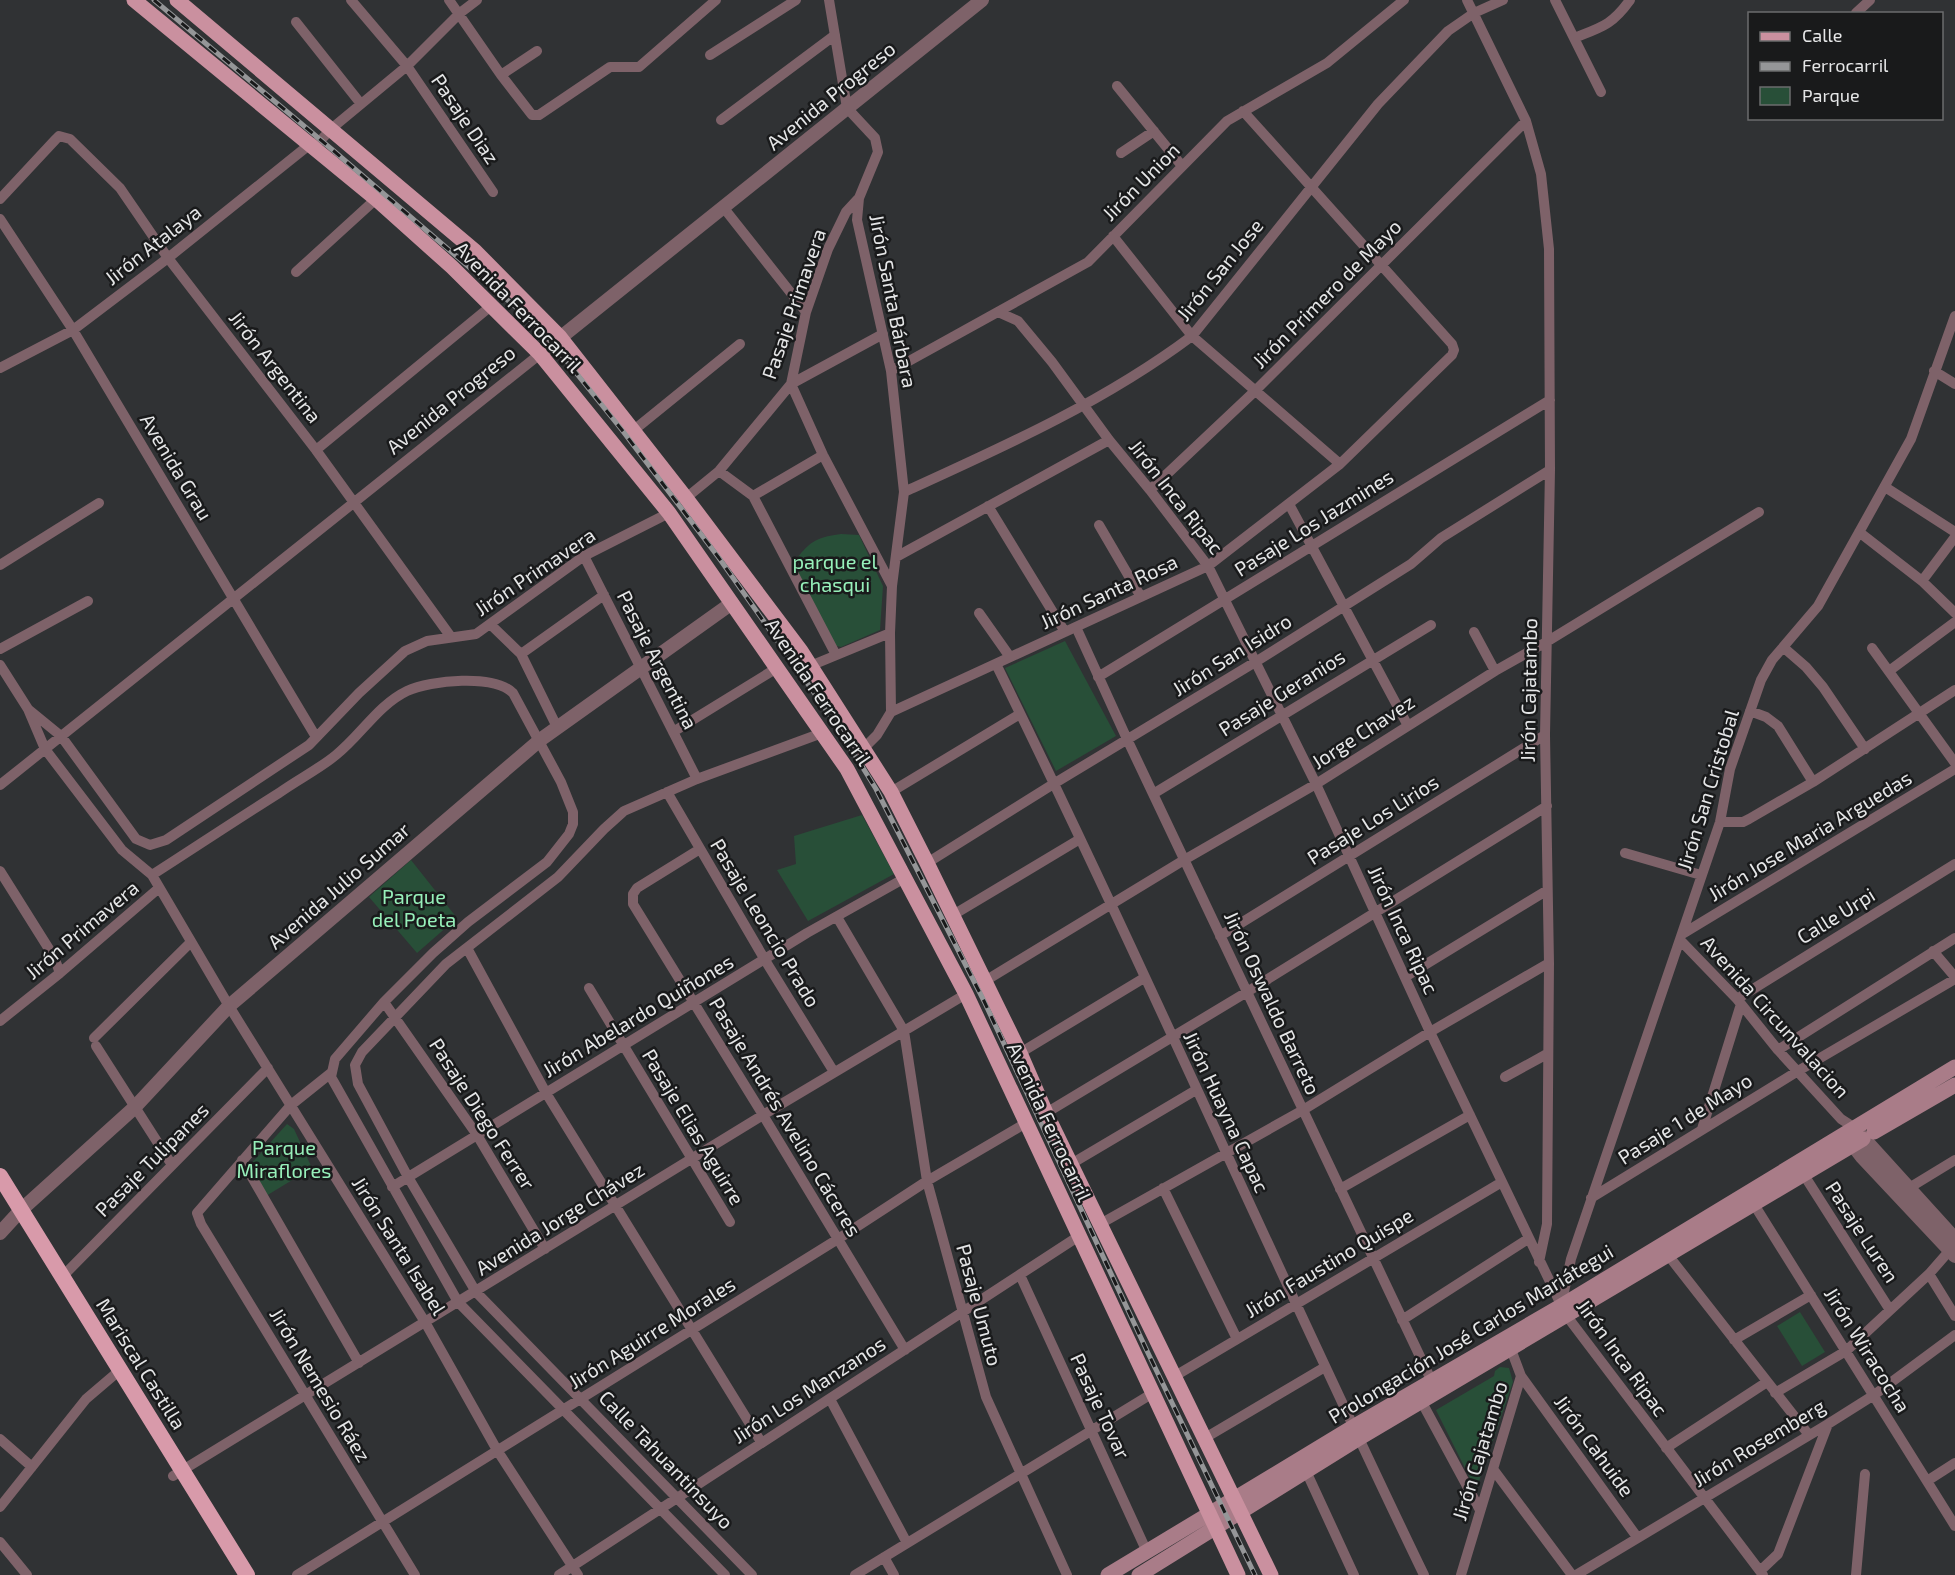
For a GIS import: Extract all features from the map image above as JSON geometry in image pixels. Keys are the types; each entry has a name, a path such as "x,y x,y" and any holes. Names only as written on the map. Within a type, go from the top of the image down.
{"highway":[{"name":"Mariscal Castilla","path":"0,1176 18,1214 115,1373 178,1474 247,1575"},
{"path":"0,1196 18,1214"},
{"name":"Mariscal Castilla","path":"18,1214 62,1277 115,1373"},
{"name":"Mariscal Castilla","path":"178,1474 233,1575"}],"main road":[{"name":"Avenida Ferrocarril","path":"134,0 475,251 560,337 686,498 810,666 891,792 1020,1053 1046,1113 1271,1575"},
{"name":"Avenida Ferrocarril","path":"177,0 320,138 376,199 452,267 540,354 669,513 847,769 966,994 1238,1575"},
{"path":"1858,1136 1955,1067"},
{"path":"1858,1136 1955,1085"},
{"name":"Prolongación José Carlos Mariátegui","path":"1563,1310 1668,1255 1751,1199 1804,1175 1858,1136"},
{"name":"Prolongación José Carlos Mariátegui","path":"1139,1575 1213,1521 1356,1433 1858,1136"},
{"name":"Prolongación José Carlos Mariátegui","path":"1238,1506 1306,1472 1356,1433"},
{"name":"Prolongación José Carlos Mariátegui","path":"1108,1575 1148,1552 1213,1521"}],"street":[{"name":"Pasaje Diaz","path":"351,0 407,66 493,192"},
{"path":"449,0 532,115 539,115 609,67 639,67 716,0"},
{"name":"Jirón Atalaya","path":"0,368 73,330 168,258 407,66 460,13 477,0"},
{"path":"710,55 796,0"},
{"path":"829,0 847,108"},
{"name":"Avenida Progreso","path":"0,785 982,0"},
{"name":"Jirón Union","path":"891,371 1088,262 1227,122 1242,111 1327,63 1404,0"},
{"name":"Jirón Cajatambo","path":"1467,0 1526,121 1541,174 1549,249 1550,470 1545,735 1548,963 1547,1224 1539,1262"},
{"name":"Jirón San Jose","path":"904,492 1084,406 1192,336 1378,104 1448,31 1474,13 1503,0"},
{"path":"1555,0 1601,92"},
{"path":"1574,38 1607,25 1618,16 1630,0"},
{"path":"1857,12 1870,0"},
{"path":"296,22 361,104"},
{"path":"721,120 834,34"},
{"path":"501,75 537,51"},
{"path":"1117,86 1182,166"},
{"name":"Jirón Santa Bárbara","path":"847,108 875,138 878,145 878,152 859,198 857,220 891,371 904,492 892,586"},
{"path":"1242,111 1381,265"},
{"name":"Jirón Primero de Mayo","path":"1150,490 1255,391 1526,121"},
{"path":"1121,153 1154,131"},
{"name":"Jirón Argentina","path":"0,199 56,138 59,136 70,139 120,188 168,258 316,450 451,638"},
{"name":"Pasaje Primavera","path":"686,498 719,471 791,384 806,312 828,249 846,212 859,198"},
{"path":"296,272 376,199"},
{"path":"723,207 806,312"},
{"name":"Avenida Grau","path":"0,219 73,330 316,737"},
{"path":"1113,236 1192,336 1340,464"},
{"name":"Jirón Santa Rosa","path":"891,712 1208,566 1340,464 1452,355 1454,350 1452,344 1381,265"},
{"path":"316,450 491,306"},
{"name":"Jirón Inca Ripac","path":"998,312 1018,321 1052,362 1109,440 1208,566 1316,784 1430,1032 1563,1310 1761,1573"},
{"name":"Jirón San Cristobal","path":"1563,1310 1571,1259 1720,822 1730,769 1761,680 1772,660 1818,606 1911,439 1955,316"},
{"path":"863,749 878,735 891,712 892,586 823,455 791,384 883,334"},
{"path":"634,430 740,344"},
{"path":"1934,371 1955,384"},
{"name":"Pasaje Los Jazmines","path":"1098,677 1550,400"},
{"path":"896,557 1109,440"},
{"path":"753,496 823,455"},
{"name":"Jirón San Isidro","path":"927,863 1257,662 1411,564 1441,538 1550,470"},
{"path":"719,471 753,496 836,655"},
{"path":"1885,487 1955,532"},
{"path":"0,565 99,503"},
{"path":"1289,504 1407,724"},
{"path":"988,506 1065,632"},
{"name":"Jorge Chavez","path":"985,981 1184,860 1316,784 1407,724 1759,512"},
{"name":"Jirón Primavera","path":"28,709 61,736 136,839 150,845 176,834 309,745 359,693 405,651 427,641 476,634 584,556 669,513"},
{"path":"1099,525 1141,597"},
{"path":"1858,532 1922,581 1955,613"},
{"path":"1922,581 1955,537"},
{"name":"Pasaje Argentina","path":"584,556 697,779"},
{"path":"520,654 604,595"},
{"path":"0,649 88,602"},
{"name":"Avenida Julio Sumar","path":"0,1233 134,1108 230,1006 540,740 732,603"},
{"path":"979,613 1010,657"},
{"path":"1889,671 1955,622"},
{"path":"490,624 520,654 557,727"},
{"name":"Pasaje Geranios","path":"1153,794 1431,625"},
{"name":"Jirón Oswaldo Barreto","path":"1076,627 1127,740 1435,1387"},
{"path":"1474,632 1495,670"},
{"path":"810,666 890,633"},
{"path":"1783,647 1806,667 1823,687 1865,749"},
{"path":"1872,648 1955,763"},
{"name":"Jirón Huayna Capac","path":"996,664 1055,783 1325,1367 1424,1575"},
{"path":"0,665 28,709 45,749 122,850 152,875 336,755 392,699 410,690 437,683 478,681 507,687 513,693 540,740 573,812 573,824 569,834 547,862 468,922 433,953 384,1002 335,1059 331,1073 291,1105 242,1160 359,1363"},
{"path":"673,732 777,668"},
{"path":"1720,822 1743,822 1813,782 1955,690"},
{"path":"1750,711 1766,717 1778,726 1813,782"},
{"path":"891,792 1020,714"},
{"path":"396,1017 446,964 558,877 624,811 697,779 822,733"},
{"name":"Pasaje Los Lirios","path":"1220,936 1545,735"},
{"name":"Jirón Jose Maria Arguedas","path":"1682,937 1955,769"},
{"name":"Pasaje Leoncio Prado","path":"667,792 765,960 834,1072"},
{"path":"1046,1113 1247,992 1546,806"},
{"path":"953,915 1080,839"},
{"name":"Pasaje Andrés Avelino Cáceres","path":"700,849 637,888 633,894 633,904 905,1350"},
{"path":"1625,853 1701,876"},
{"name":"Calle Urpi","path":"1739,1002 1955,864"},
{"path":"0,871 54,957 60,973"},
{"name":"Jirón Santa Isabel","path":"152,875 425,1322 497,1450 575,1571"},
{"name":"Jirón Abelardo Quiñones","path":"392,1187 694,1002 905,878"},
{"name":"Jirón Primavera","path":"0,1020 60,973 159,888"},
{"path":"1405,977 1546,891"},
{"path":"837,917 904,1030"},
{"name":"Avenida Circunvalacion","path":"1682,937 1778,1050 1841,1119 1910,1188 1953,1248"},
{"path":"1778,1050 1955,938"},
{"path":"172,1165 134,1108 95,1042 191,942"},
{"path":"467,948 546,1093 761,1442"},
{"path":"1933,951 1955,978"},
{"path":"1100,1224 1303,1110 1548,963"},
{"path":"1020,1053 1144,978"},
{"name":"Pasaje 1 de Mayo","path":"1592,1198 1702,1129 1955,978"},
{"name":"Pasaje Elias Aguirre","path":"589,988 730,1222"},
{"name":"Avenida Jorge Chávez","path":"178,1474 763,1115 966,994"},
{"name":"Pasaje Diego Ferrer","path":"384,1002 477,1135 545,1249"},
{"path":"1702,1129 1739,1002"},
{"name":"Calle Tahuantinsuyo","path":"396,1017 362,1052 355,1065 358,1084 408,1177 476,1292 582,1398 752,1575"},
{"name":"Pasaje Umuto","path":"904,1030 927,1181 986,1397 1067,1575"},
{"path":"1505,1077 1547,1054"},
{"name":"Pasaje Tulipanes","path":"62,1277 268,1068"},
{"name":"Calle Tahuantinsuyo","path":"331,1073 339,1093 458,1302 725,1575"},
{"path":"1071,1164 1196,1090"},
{"path":"1340,1189 1470,1115"},
{"name":"Jirón Aguirre Morales","path":"297,1575 838,1239 927,1181 1026,1123"},
{"name":"Avenida Circunvalacion","path":"1858,1136 1953,1248"},
{"name":"Jirón Nemesio Ráez","path":"242,1160 197,1213 201,1224 415,1575"},
{"path":"1910,1188 1955,1160"},
{"name":"Pasaje Luren","path":"1804,1175 1890,1310"},
{"name":"Jirón Faustino Quispe","path":"1175,1376 1502,1182"},
{"path":"1163,1188 1237,1339"},
{"name":"Jirón Wiracocha","path":"1751,1199 1955,1526"},
{"name":"Jirón Los Manzanos","path":"559,1575 575,1571 661,1509 761,1442 1079,1236"},
{"path":"1402,1320 1528,1239"},
{"path":"1775,1393 1846,1351 1929,1274 1953,1248"},
{"path":"1668,1255 1809,1435"},
{"path":"1929,1274 1955,1316"},
{"name":"Pasaje Tovar","path":"1020,1275 1148,1552"},
{"path":"1734,1340 1811,1295"},
{"name":"Jirón Rosemberg","path":"1574,1575 1828,1424 1874,1395 1955,1335"},
{"name":"Jirón Cajatambo","path":"1461,1575 1521,1376 1508,1343"},
{"path":"1205,1438 1325,1367"},
{"path":"0,1507 86,1399 115,1373"},
{"name":"Jirón Cahuide","path":"1521,1376 1637,1537"},
{"path":"1666,1448 1767,1382"},
{"path":"855,1575 1153,1393"},
{"path":"1419,1397 1480,1510"},
{"path":"830,1399 907,1543"},
{"path":"1761,1573 1778,1554 1828,1424"},
{"path":"0,1439 32,1467"},
{"path":"1927,1480 1955,1462"},
{"path":"1493,1469 1574,1575"},
{"path":"1306,1472 1354,1575"},
{"path":"1856,1575 1865,1474"},
{"path":"0,1542 27,1575"},
{"path":"884,1557 894,1575"}],"green space":[{"name":"parque el chasqui","path":"841,534 859,535 883,586 880,630 841,647 833,645 793,563 813,542"},
{"path":"1065,641 1116,736 1056,771 1005,668"},
{"path":"862,815 894,874 808,921 777,870 796,864 794,836"},
{"name":"Parque del Poeta","path":"411,860 457,918 417,953 369,897"},
{"name":"Parque Miraflores","path":"287,1124 294,1129 312,1168 266,1196 249,1166"},
{"path":"1800,1312 1825,1352 1802,1366 1777,1326"},
{"path":"1500,1367 1509,1368 1513,1382 1476,1490 1436,1410 1494,1376 1495,1371"}],"railway":[{"path":"154,0 540,328 622,430 719,558 834,721 876,789 984,1001 1148,1353 1255,1575"}]}
